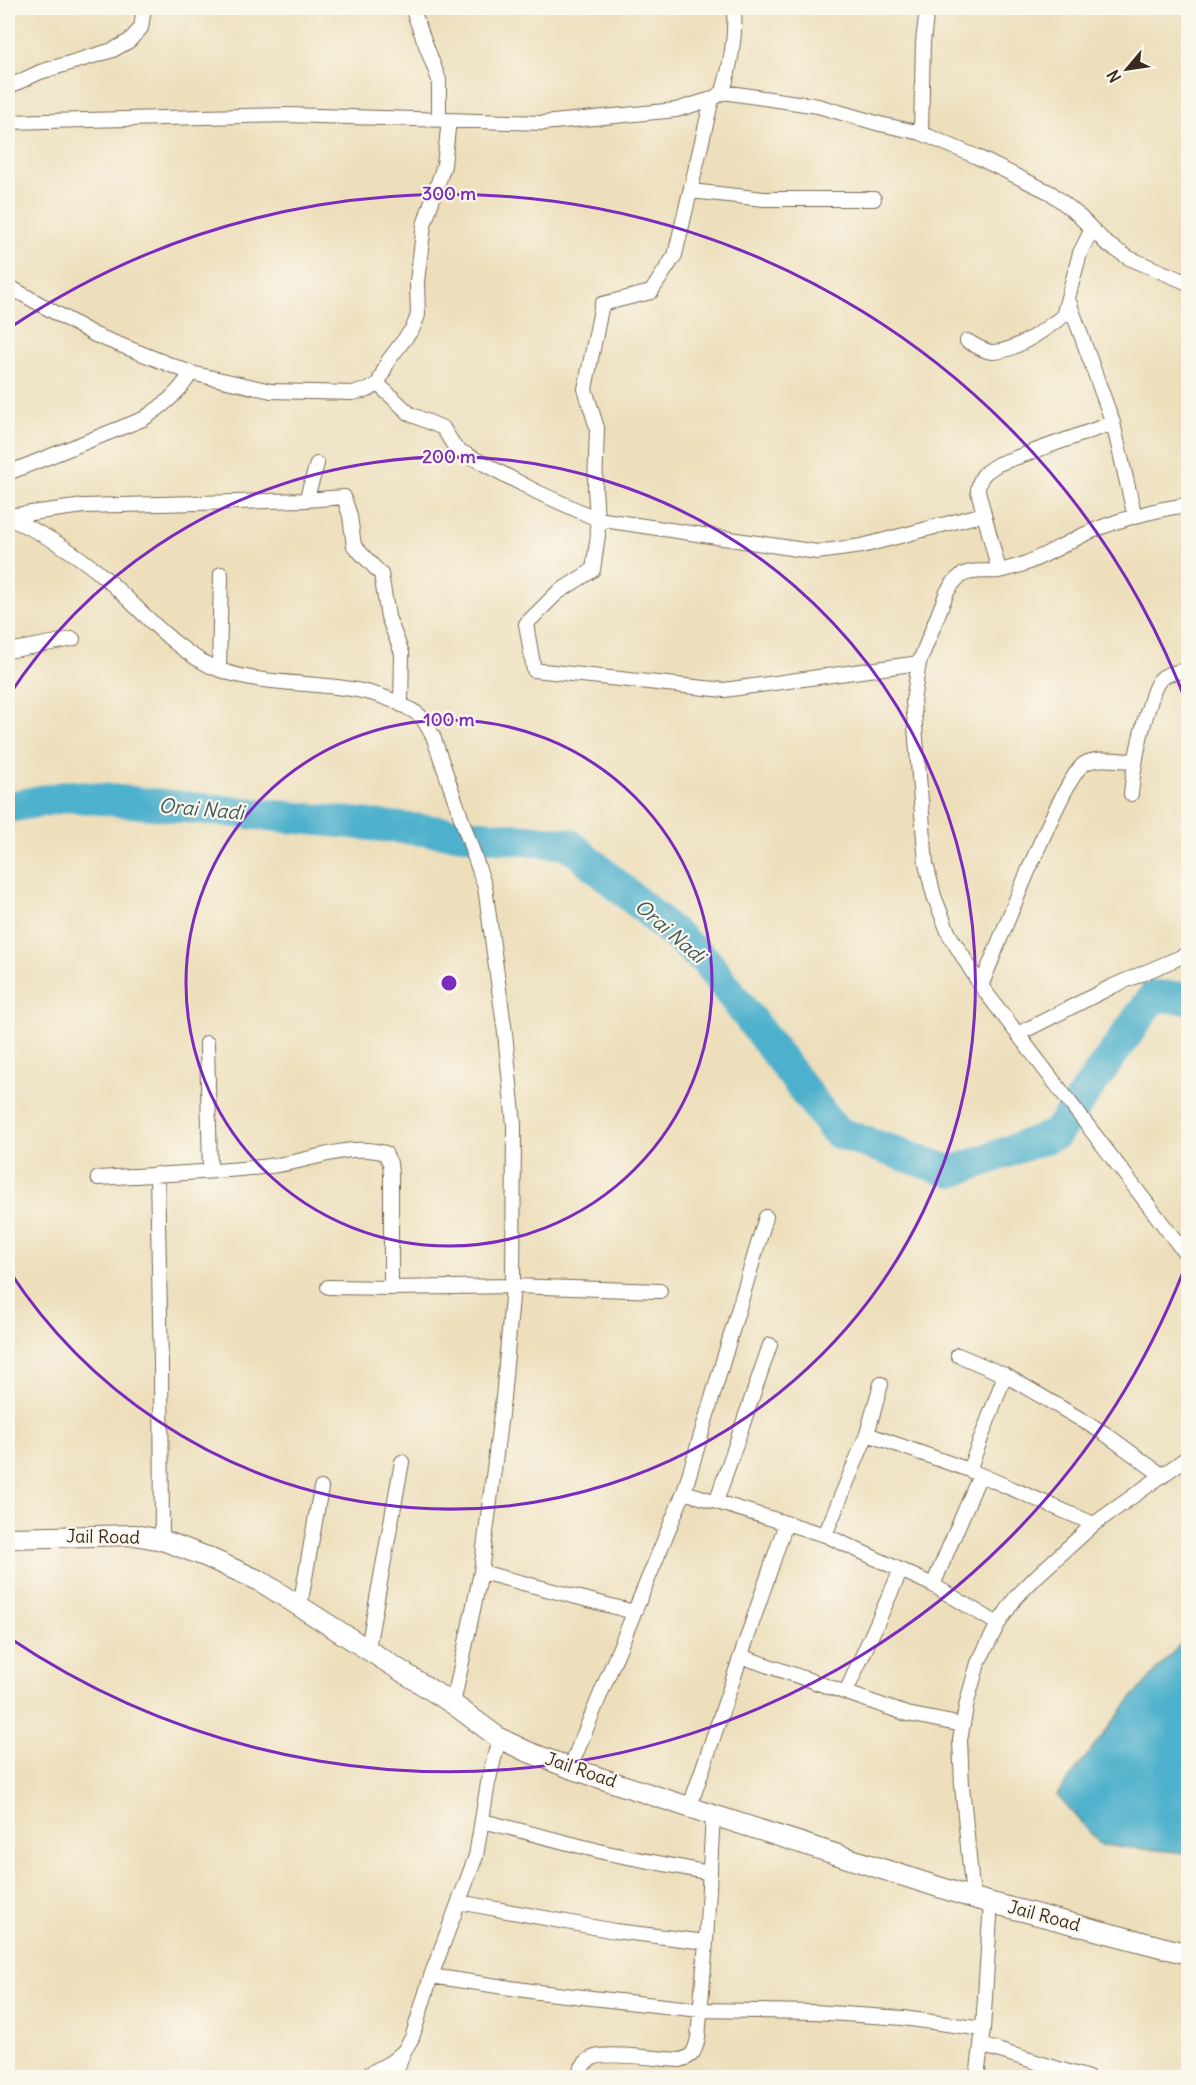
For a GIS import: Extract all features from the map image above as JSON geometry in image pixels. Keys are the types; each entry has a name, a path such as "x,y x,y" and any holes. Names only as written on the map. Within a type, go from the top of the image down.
{"street":[{"path":"8,87 40,72 113,50 129,41 141,28 144,8"},
{"path":"8,290 95,335 191,373 271,391 352,393 368,390 378,384 388,361 413,328 418,315 417,281 424,225 444,165 444,120 439,80 412,8"},
{"path":"734,8 736,28 731,63 718,95 675,255 651,292 602,304 585,389 597,428 595,488 598,535 594,570 557,593 526,624 534,669 724,690 919,663"},
{"path":"921,133 923,42 927,8"},
{"path":"8,122 287,115 543,123 676,110 718,95 818,106 921,133 975,156 1051,193 1076,213 1107,244 1129,258 1188,283"},
{"path":"691,191 764,199 874,199"},
{"path":"967,341 983,350 993,352 1007,349 1021,343 1063,316 1080,253 1092,229"},
{"path":"1068,299 1113,423 1135,517"},
{"path":"8,473 143,419 163,406 181,389 191,373"},
{"path":"378,384 410,414 443,428 456,449 537,492 597,519 818,552 862,546 984,514"},
{"path":"999,571 978,491 979,480 984,472 998,464 1113,423"},
{"path":"306,500 318,464"},
{"path":"8,517 84,506 344,497 350,516 354,546 381,574 388,617 402,653 401,705"},
{"path":"1188,505 1135,517 1080,537 1059,549 1021,565 999,571 979,571 963,575 947,592 919,663 913,701 926,864 934,896 949,934 981,986 1188,1257"},
{"path":"8,517 42,533 71,552 103,576 189,654 219,670 258,680 335,686 394,700 420,716 433,736 485,887 505,1033 514,1125 513,1286 503,1398 481,1572 453,1704"},
{"path":"219,670 221,574"},
{"path":"8,651 73,639"},
{"path":"1131,794 1134,761 1142,728 1159,681 1167,675 1188,671"},
{"path":"981,986 1057,806 1075,773 1082,765 1090,761 1134,761"},
{"path":"1018,1034 1113,986 1188,954"},
{"path":"207,1042 210,1170"},
{"path":"98,1178 279,1165 334,1152 372,1149 385,1153 390,1163 391,1175 391,1288"},
{"path":"158,1174 162,1540"},
{"path":"570,1768 684,1492 766,1217"},
{"path":"328,1287 513,1286 660,1291"},
{"path":"716,1502 770,1345"},
{"path":"958,1356 1005,1375 1104,1433 1163,1476"},
{"path":"933,1585 975,1472 1005,1375"},
{"path":"825,1535 867,1434 881,1384"},
{"path":"867,1434 975,1472 1094,1524"},
{"path":"977,2078 983,2029 982,1899 962,1785 960,1740 967,1702 978,1663 998,1624 1016,1597 1094,1524 1188,1456"},
{"path":"368,1648 402,1462"},
{"path":"300,1605 321,1488"},
{"path":"684,1492 825,1535 933,1585 998,1624"},
{"path":"690,1806 786,1523"},
{"name":"Jail Road","path":"8,1538 135,1535 162,1540 260,1581 368,1648 453,1704 499,1738 526,1751 712,1815 982,1899 1188,1954"},
{"path":"846,1692 901,1570"},
{"path":"481,1572 634,1612"},
{"path":"742,1657 907,1714 963,1725"},
{"path":"394,2078 404,2051 412,2038 431,1976 476,1856 488,1783 499,1738"},
{"path":"576,2078 580,2068 595,2057 623,2056 680,2060 689,2058 694,2052 706,1942 712,1815"},
{"path":"483,1821 596,1851 710,1873"},
{"path":"459,1902 615,1931 706,1942"},
{"path":"431,1976 538,1992 700,2010 881,2016 983,2029"},
{"path":"981,2045 1088,2078"},
{"path":"362,2078 392,2062 404,2051"}],"water":[{"path":"1188,1636 1188,1853 1101,1845 1057,1795 1130,1700"}],"waterway":[{"name":"Orai Nadi","path":"8,807 69,796 569,844 705,960 836,1132 952,1172 1056,1134 1154,996 1188,998"}]}
